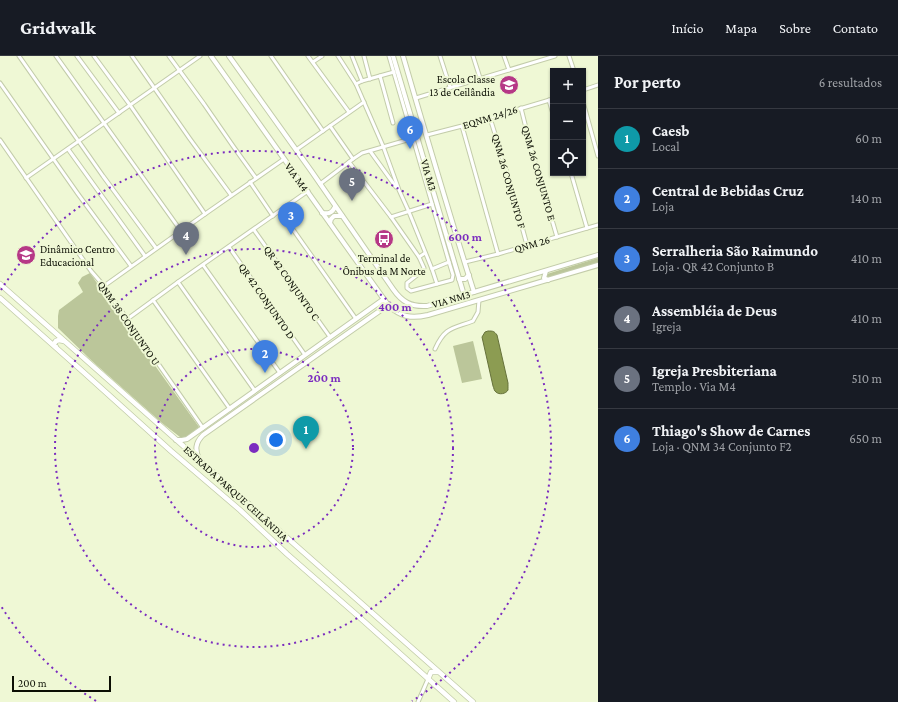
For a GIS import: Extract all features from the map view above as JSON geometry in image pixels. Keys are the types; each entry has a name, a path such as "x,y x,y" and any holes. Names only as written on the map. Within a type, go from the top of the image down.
{"highway":[{"name":"ESTRADA PARQUE CEILÂNDIA","path":"0,284 473,702"},
{"name":"ESTRADA PARQUE CEILÂNDIA","path":"0,298 454,702"},
{"path":"56,348 54,344 56,341 64,341"},
{"path":"262,530 269,529 269,522"},
{"path":"428,679 431,672 438,672"}],"main road":[{"name":"VIA M4","path":"228,56 342,216"},
{"name":"VIA M3","path":"393,56 415,137 427,170 464,295"},
{"path":"403,56 435,167 474,292"},
{"name":"VIA M4","path":"213,57 384,299"},
{"path":"396,65 398,61 402,62 413,90"},
{"path":"427,170 432,172 435,167"},
{"path":"322,213 328,214 334,210 335,207"},
{"path":"330,224 330,219 334,216 342,216"},
{"name":"VIA NM3","path":"342,216 402,300 410,304 422,306 598,255"},
{"name":"VIA NM3","path":"384,299 394,311 404,316 421,317 598,265"},
{"path":"546,271 544,278 548,280"},
{"path":"534,274 538,280 536,283"},
{"path":"459,278 465,279 469,275"},
{"path":"176,440 185,440 199,431 384,299"},
{"path":"450,299 451,307 454,308"},
{"path":"439,302 442,306 439,312"},
{"path":"199,459 197,444 203,435 388,305"},
{"path":"368,310 372,317"},
{"path":"199,431 199,434 203,435"}],"street":[{"path":"19,56 156,248"},
{"path":"56,56 181,231"},
{"path":"77,56 119,113"},
{"path":"94,56 130,105 205,214"},
{"path":"132,56 231,195"},
{"path":"169,56 256,178"},
{"path":"26,178 200,56"},
{"path":"271,56 323,131"},
{"path":"308,56 349,112"},
{"path":"313,62 322,56"},
{"path":"338,56 356,84 364,102 426,253 437,284"},
{"path":"352,56 362,81"},
{"path":"364,56 370,78"},
{"path":"349,162 419,256 423,269 408,281 406,285 407,288 414,291 452,280 453,275 432,204 415,137 389,56"},
{"path":"440,56 450,87"},
{"path":"473,56 480,78"},
{"path":"504,56 509,70"},
{"path":"537,56 539,61"},
{"path":"416,98 555,56"},
{"path":"569,56 573,68"},
{"path":"356,84 370,78 394,72"},
{"path":"380,76 393,123"},
{"path":"0,83 131,266"},
{"path":"586,89 598,85"},
{"name":"EQNM 24/26","path":"427,135 550,100"},
{"path":"296,150 364,102"},
{"path":"584,104 598,156"},
{"name":"QNM 26 CONJUNTO E","path":"521,108 557,237"},
{"name":"QNM 26 CONJUNTO F","path":"490,118 527,245"},
{"path":"330,126 353,159"},
{"path":"462,126 498,254"},
{"path":"320,185 362,153 415,137"},
{"name":"QNM 38 CONJUNTO U","path":"0,140 203,428"},
{"path":"68,149 145,256"},
{"path":"370,151 399,190"},
{"path":"104,286 284,159"},
{"path":"571,176 587,228"},
{"path":"250,182 273,216"},
{"path":"126,320 308,192"},
{"path":"391,217 432,204"},
{"path":"280,211 356,319"},
{"name":"QNM 26","path":"465,262 598,225"},
{"name":"QR 42 CONJUNTO C","path":"254,230 330,337"},
{"name":"QR 42 CONJUNTO D","path":"229,247 305,355"},
{"path":"419,256 426,253"},
{"path":"432,269 449,262"},
{"path":"203,265 280,373"},
{"path":"178,282 254,391"},
{"path":"153,300 230,409"},
{"path":"435,349 440,338 447,331 473,321 478,312 479,300"},
{"path":"418,702 428,679"}],"shaded area":[{"path":"598,258 598,264 548,278 546,277 547,274"},
{"path":"90,273 199,427 186,437 180,437 162,423 92,361 58,328 59,310 83,292 78,283 82,277"},
{"path":"488,331 497,335 508,383 508,390 502,394 495,392 494,390 482,337 485,332"},
{"path":"473,341 482,379 462,383 453,346"}],"place":[{"name":"Escola Classe 13 de Ceilândia","path":"509,85"},
{"name":"Thiago's Show de Carnes","path":"410,149"},
{"name":"Igreja Presbiteriana","path":"352,201"},
{"name":"Serralheria São Raimundo","path":"291,235"},
{"name":"Terminal de Ônibus da M Norte","path":"384,239"},
{"name":"Dinâmico Centro Educacional","path":"26,255"},
{"name":"Assembléia de Deus","path":"186,255"},
{"name":"Central de Bebidas Cruz","path":"265,373"},
{"name":"Caesb","path":"306,449"}]}
